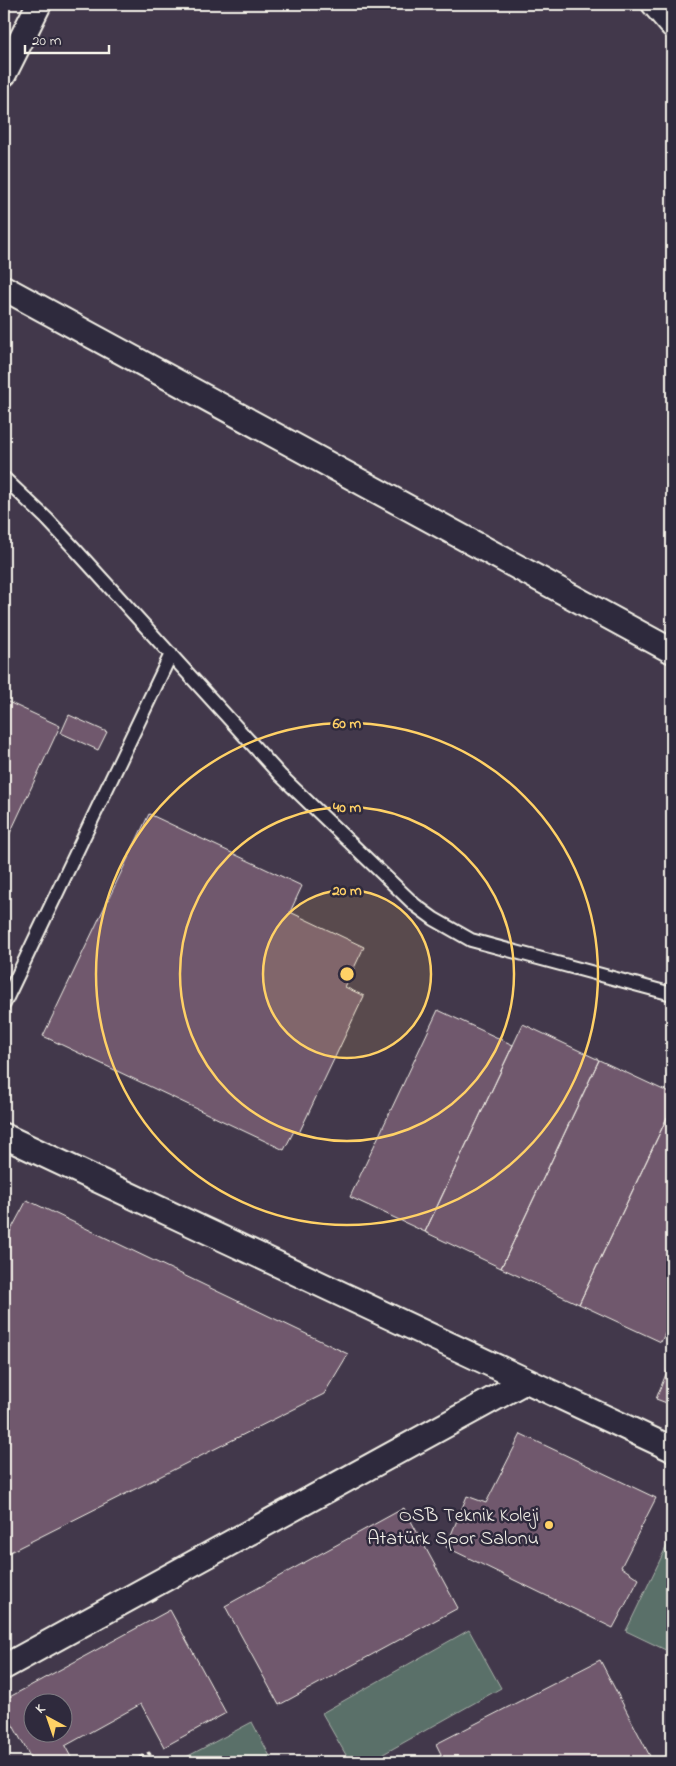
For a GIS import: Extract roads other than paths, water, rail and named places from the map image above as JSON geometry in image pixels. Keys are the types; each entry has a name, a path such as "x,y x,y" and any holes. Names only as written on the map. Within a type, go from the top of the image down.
{"street":[{"path":"4,74 39,4"},
{"path":"654,4 672,25"},
{"path":"4,288 672,650"},
{"path":"4,1136 672,1449"},
{"path":"4,1667 526,1381"}],"lane":[{"path":"4,478 47,519 280,775 415,905 434,920 471,940 672,994"},
{"path":"4,1004 171,654"}],"place":[{"name":"OSB Teknik Koleji Atatürk Spor Salonu","path":"549,1525"}]}
